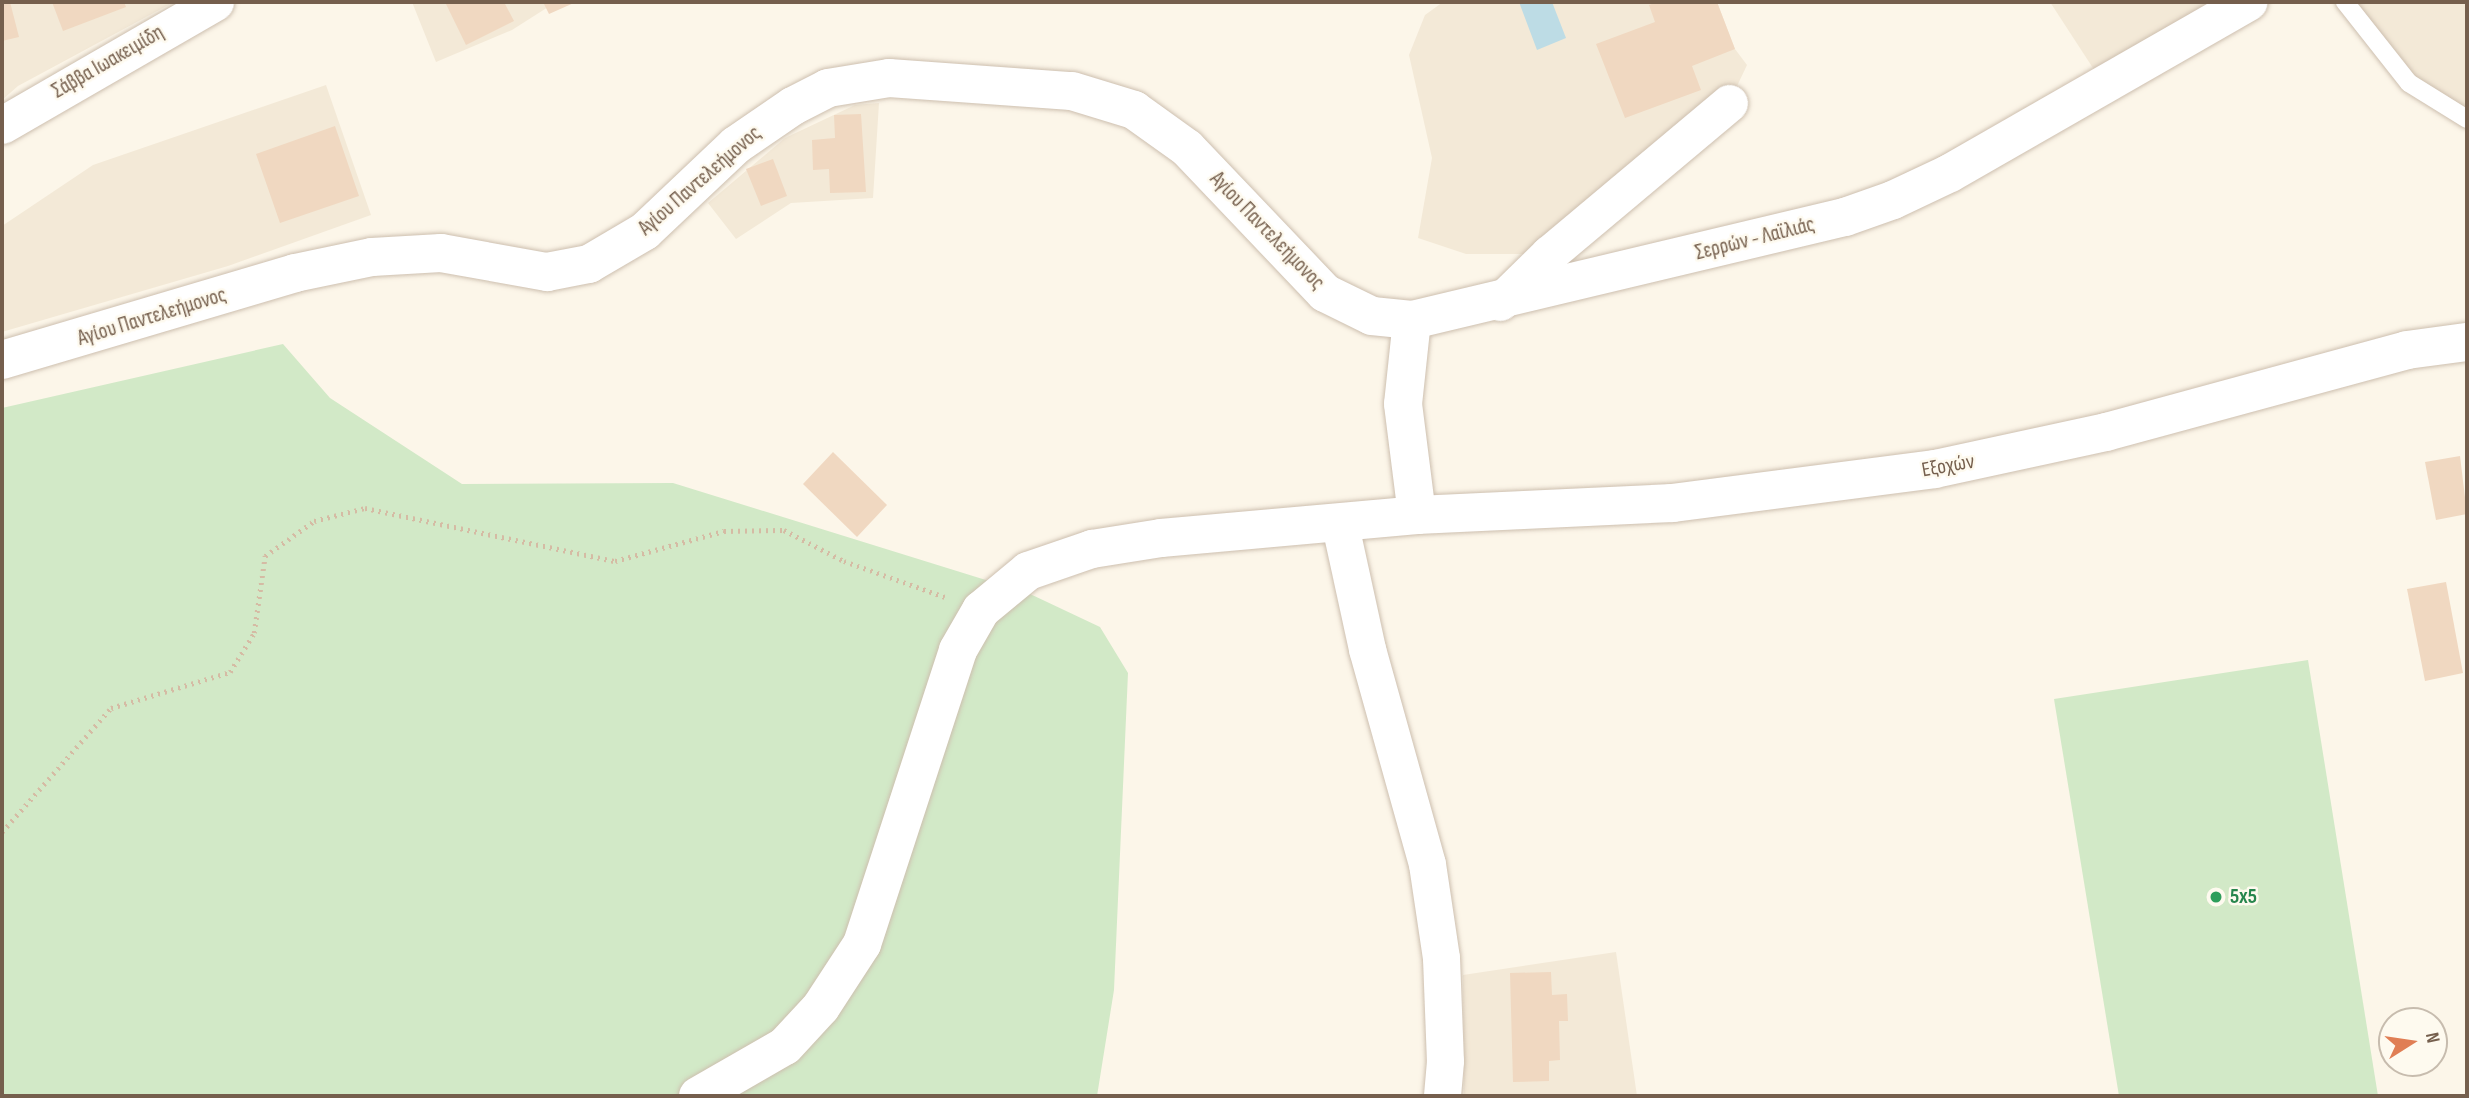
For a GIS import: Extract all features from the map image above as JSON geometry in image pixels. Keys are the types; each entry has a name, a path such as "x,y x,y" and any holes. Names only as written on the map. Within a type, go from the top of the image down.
{"main road":[{"name":"Σερρών - Λαϊλιάς","path":"1412,320 1500,302 1845,217 1894,200 1950,173 2248,2"},
{"name":"Αγίου Παντελεήμονος","path":"2,360 295,273 372,257 441,253 547,272 589,264 645,231 736,145 793,106 828,88 889,78 1072,91 1134,110 1187,148 1325,293 1372,316 1412,320"},
{"path":"1412,320 1403,404 1417,515"},
{"name":"Εξοχών","path":"981,610 1028,571 1092,549 1161,538 1340,525 1417,515 1673,503 1935,469 2106,432 2407,350 2467,342"},
{"path":"698,1096 785,1046 821,1007 862,944 958,650 981,610"}],"street":[{"name":"Σάββα Ιωακειμίδη","path":"2,125 215,2"},
{"path":"1500,302 1549,254 1729,103"},
{"path":"1340,525 1367,649 1427,864 1441,958 1446,1061 1442,1096"}],"lane":[{"path":"2345,2 2409,83 2467,119"}],"path":[{"path":"2,832 111,708 230,673 254,633 265,556 314,521 365,508 615,561 724,531 783,530 844,561 981,610"}],"shaded area":[{"path":"2,2 174,2 18,86 2,100"},
{"path":"412,2 556,2 512,30 436,62"},
{"path":"1443,2 1717,2 1735,49 1747,65 1729,103 1549,254 1466,254 1418,238 1432,158 1409,55 1425,15"},
{"path":"2050,2 2248,2 2104,85"},
{"path":"2345,2 2467,2 2467,119 2442,107"},
{"path":"326,85 371,215 228,266 2,332 2,226 93,165"},
{"path":"879,103 873,198 791,203 736,239 708,203 785,138 855,105"},
{"path":"1616,952 1637,1096 1464,1096 1463,975"}],"green space":[{"path":"283,344 330,398 462,484 673,483 1028,593 1100,627 1128,673 1114,990 1097,1096 2,1096 2,408"},
{"name":"5x5","path":"2308,660 2378,1096 2119,1096 2054,699"}],"water":[{"path":"1519,2 1552,2 1566,38 1537,50"}],"building":[{"path":"2,2 10,2 19,37 2,41"},
{"path":"52,2 124,2 126,7 63,31"},
{"path":"445,2 504,2 514,21 466,45"},
{"path":"543,2 576,2 549,14"},
{"path":"1657,2 1717,2 1735,49 1692,66 1701,90 1625,118 1596,44 1655,22 1649,5"},
{"path":"861,114 866,192 830,193 829,169 813,170 812,140 835,138 834,115"},
{"path":"335,126 359,196 280,223 256,154"},
{"path":"773,159 787,196 761,206 746,169"},
{"path":"833,452 887,505 857,537 803,484"},
{"path":"2460,456 2467,514 2436,520 2425,462"},
{"path":"2446,582 2463,673 2425,681 2407,589"},
{"path":"1551,972 1552,995 1567,994 1568,1021 1559,1021 1560,1060 1549,1061 1549,1081 1513,1082 1510,973"}],"place":[{"name":"5x5","path":"2216,897"}]}
